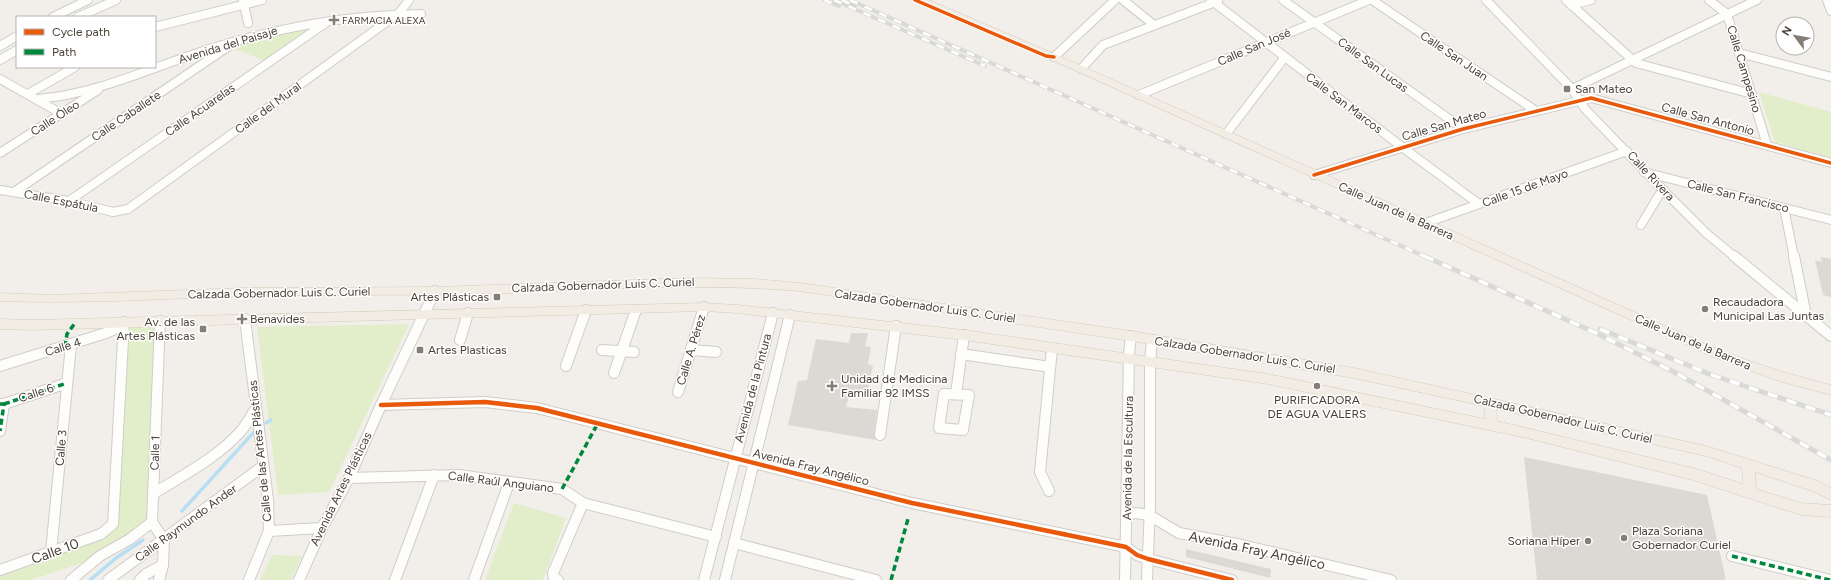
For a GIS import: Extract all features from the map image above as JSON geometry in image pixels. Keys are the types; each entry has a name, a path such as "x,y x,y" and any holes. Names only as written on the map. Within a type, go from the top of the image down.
{"main road":[{"name":"Calle Juan de la Barrera","path":"922,0 1054,56 1424,224 1720,356 1779,376 1831,390"},
{"name":"Calzada Gobernador Luis C. Curiel","path":"0,297 52,299 243,292 435,291 691,282 755,283 800,287 1131,336 1354,374 1490,402 1706,452 1815,486 1831,494"},
{"name":"Calzada Gobernador Luis C. Curiel","path":"0,324 124,324 160,321 468,312 636,310 704,307 773,313 964,335 1052,349 1268,379 1492,425 1692,474 1801,509 1813,512 1831,511"},
{"path":"1490,402 1492,425"},
{"path":"1748,465 1750,492"}],"street":[{"path":"55,16 88,0"},
{"path":"80,16 116,0"},
{"path":"156,27 243,2 262,0"},
{"name":"Calle del Mural","path":"123,211 399,13 409,0"},
{"path":"1054,56 1115,0"},
{"path":"1123,0 1154,25"},
{"name":"Calle San Lucas","path":"1283,0 1463,129"},
{"name":"Calle San José","path":"1139,95 1265,42 1371,0"},
{"name":"Calle San Juan","path":"1371,0 1536,111"},
{"name":"Calle Rivera","path":"1486,0 1572,88 1585,109 1627,152 1644,172 1706,233 1831,336"},
{"path":"1568,2 1591,0"},
{"name":"Calle Campesino","path":"1709,0 1727,14 1767,145"},
{"path":"1572,88 1630,59 1757,0"},
{"path":"1827,0 1831,11"},
{"path":"1081,69 1104,45 1215,1"},
{"name":"Calle San Marcos","path":"1215,1 1265,42 1402,147 1480,204"},
{"path":"243,2 248,23"},
{"path":"1568,2 1630,59 1643,65 1752,94"},
{"name":"Avenida del Paisaje","path":"156,67 239,39 272,30 331,19 399,13 421,14"},
{"name":"Calle Acuarelas","path":"69,201 331,19"},
{"path":"0,46 16,37"},
{"name":"Calle Caballete","path":"14,192 239,39"},
{"path":"0,60 16,51"},
{"path":"1739,53 1831,77"},
{"path":"1226,134 1285,57"},
{"path":"28,94 73,68"},
{"name":"Avenida del Paisaje","path":"38,99 63,97 153,68"},
{"path":"0,79 38,99 62,114"},
{"name":"Calle Óleo","path":"0,154 109,83"},
{"name":"Calle San Antonio","path":"1580,101 1591,98 1602,100 1831,163"},
{"name":"Calle San Mateo","path":"1314,174 1463,129 1580,101"},
{"name":"Calle 15 de Mayo","path":"1424,224 1627,152"},
{"name":"Calle San Francisco","path":"1644,172 1831,220"},
{"name":"Calle Espátula","path":"0,190 69,201 113,212 123,211"},
{"path":"1641,225 1659,195 1664,191"},
{"path":"1784,208 1806,316"},
{"name":"Avenida Artes Plásticas","path":"299,580 322,528 349,478 380,405 435,291"},
{"name":"Calle A. Pérez","path":"678,392 704,307"},
{"path":"566,366 586,310"},
{"path":"614,373 636,310"},
{"path":"460,340 468,312"},
{"name":"Avenida de la Pintura","path":"704,580 716,537 734,459 773,313"},
{"name":"Avenida de la Pintura","path":"725,580 790,315"},
{"name":"Calle de las Artes Plásticas","path":"245,319 268,500 269,531 249,580"},
{"name":"Calle 1","path":"152,522 160,321"},
{"name":"Calle 4","path":"0,366 106,334 124,324"},
{"name":"Calle 10","path":"0,570 102,534 109,529 115,520 124,324"},
{"path":"880,435 896,326"},
{"path":"956,394 964,335"},
{"name":"Avenida de la Escultura","path":"1125,580 1129,359 1131,336"},
{"name":"Avenida de la Escultura","path":"1147,580 1150,363 1152,340"},
{"name":"Calle 3","path":"51,552 71,345"},
{"path":"1049,491 1040,472 1052,349"},
{"path":"602,350 634,352"},
{"path":"691,350 716,352"},
{"path":"961,354 1050,367"},
{"name":"Calle 6","path":"2,404 67,383"},
{"path":"944,394 956,394 969,395 964,430 939,428 944,394"},
{"name":"Avenida Fray Angélico","path":"380,405 485,402 537,408 912,503 1126,547 1137,555 1148,559 1231,580"},
{"path":"0,431 2,404"},
{"path":"153,494 203,461 232,439 244,426 256,408"},
{"name":"Calle Raymundo Ander","path":"108,580 263,466"},
{"path":"395,580 434,475"},
{"name":"Calle Raúl Anguiano","path":"349,478 459,475 562,489 583,503 716,537"},
{"path":"474,580 509,483"},
{"path":"558,580 554,578 553,573 583,503"},
{"name":"Avenida Fray Angélico","path":"1127,515 1135,513 1149,516 1179,533 1242,545 1391,580"},
{"path":"152,522 164,540 163,565 159,580"},
{"name":"Calle Raymundo Ander","path":"71,580 100,556 130,539 152,522"},
{"path":"269,531 322,528"},
{"path":"734,543 876,580"},
{"path":"1732,556 1830,580"},
{"path":"140,580 146,574 163,565"}],"green space":[{"path":"313,26 265,61 235,49 248,40"},
{"path":"1759,92 1831,112 1831,158 1775,142"},
{"path":"159,321 150,522 131,536 85,562 31,580 0,580 0,572 115,522 125,329"},
{"path":"409,324 329,492 278,495 257,327"},
{"path":"514,503 566,518 543,580 485,580"},
{"path":"272,555 302,556 291,580 260,580"}],"building":[{"path":"1820,257 1831,259 1831,297 1823,295 1815,260 1822,262"},
{"name":"Unidad de Medicina Familiar 92 IMSS","path":"851,333 868,333 865,346 871,347 868,364 873,366 867,392 850,393 846,407 877,410 874,434 876,440 788,425 798,381 807,380 816,339 849,343"},
{"name":"Plaza Soriana Gobernador Curiel","path":"1524,457 1707,495 1726,580 1537,580"},
{"path":"1186,549 1271,569 1270,578 1186,557"}],"waterway":[{"path":"266,423 271,420"},
{"path":"182,511 255,431"},
{"path":"90,580 116,558 143,540"}],"railway":[{"path":"824,0 839,6"},
{"path":"834,0 985,66"},
{"path":"842,0 855,6"},
{"path":"850,0 1426,257"},
{"path":"1424,256 1596,333 1674,372 1831,460"},
{"path":"1600,329 1709,374 1831,415"}],"marked path":[{"path":"65,347 65,339 67,334 75,323"},
{"path":"4,404 67,383"},
{"path":"0,404 4,404 0,431"},
{"path":"562,489 598,423"},
{"path":"891,580 908,519"},
{"path":"1732,556 1830,580"}],"cycle path":[{"path":"915,0 1046,56 1054,57"},
{"path":"1314,175 1463,129 1591,98 1831,163"},
{"path":"381,405 485,402 537,408 912,503 1126,547 1137,555 1148,559 1232,580"}],"place":[{"name":"FARMACIA ALEXA","path":"334,20"},
{"name":"San Mateo","path":"1567,89"},
{"name":"Artes Plásticas","path":"497,297"},
{"name":"Recaudadora Municipal Las Juntas","path":"1705,309"},
{"name":"Benavides","path":"242,319"},
{"name":"Av. de las Artes Plásticas","path":"203,329"},
{"name":"Artes Plasticas","path":"420,350"},
{"name":"Unidad de Medicina Familiar 92 IMSS","path":"832,386"},
{"name":"PURIFICADORA DE AGUA VALERS","path":"1317,386"},
{"name":"Plaza Soriana Gobernador Curiel","path":"1624,538"},
{"name":"Soriana Híper","path":"1588,541"}]}
